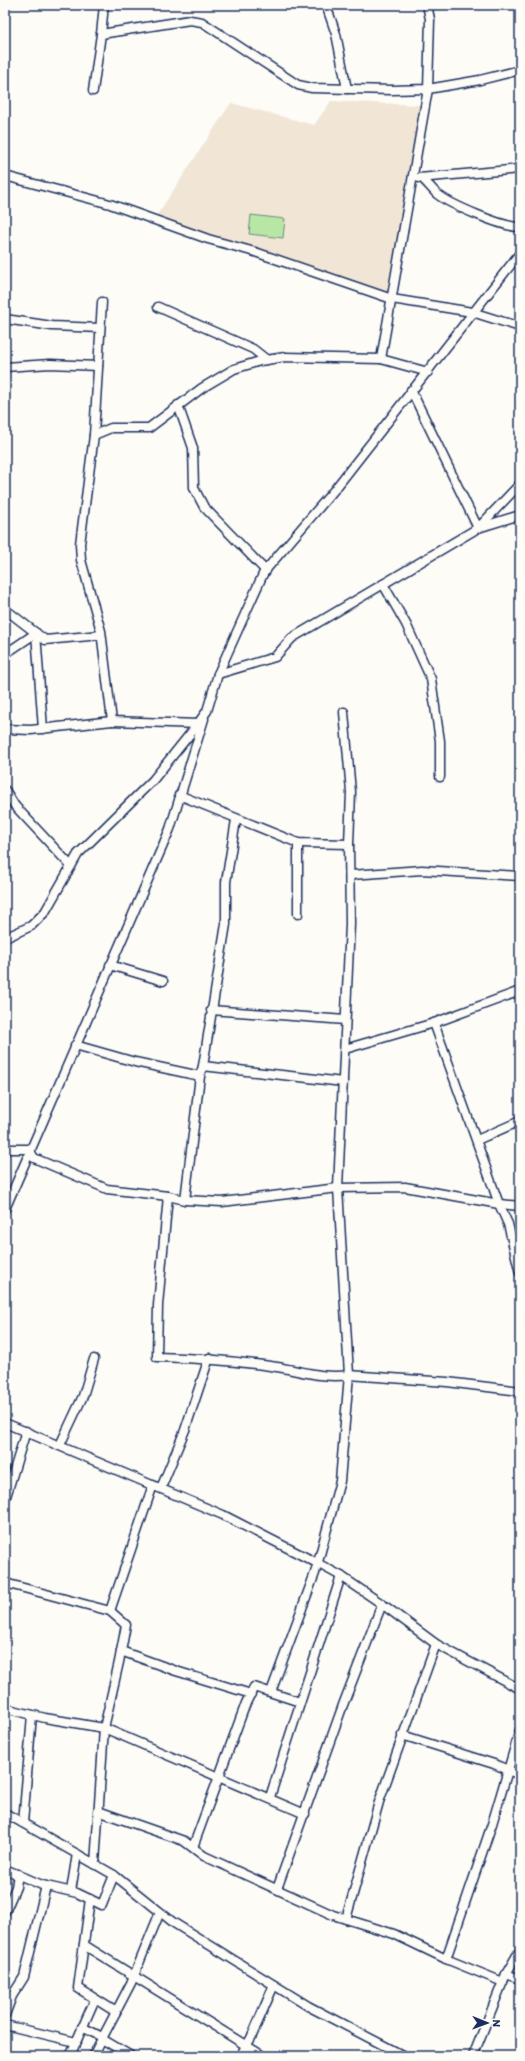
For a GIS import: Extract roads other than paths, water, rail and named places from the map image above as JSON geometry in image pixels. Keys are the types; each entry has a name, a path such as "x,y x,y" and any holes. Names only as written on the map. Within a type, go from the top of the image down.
{"street":[{"path":"93,91 104,5"},
{"path":"326,5 336,34 347,89"},
{"path":"381,359 428,89 430,19 426,5"},
{"path":"101,34 190,20 202,22 298,85 312,88 428,89 480,80 520,70"},
{"path":"412,178 520,169"},
{"path":"5,176 110,204 208,239 255,252 392,300 472,312 520,327"},
{"path":"422,178 437,193 448,201 487,218 520,227"},
{"path":"5,1209 170,829 218,674 252,597 266,571 336,489 411,390 428,372 472,312 520,253"},
{"path":"102,302 94,435 80,544 81,560 101,631 112,721"},
{"path":"158,307 254,349 267,360"},
{"path":"5,319 52,326 100,328"},
{"path":"94,435 111,428 149,428 202,388 234,369 267,360 285,357 381,359 428,372"},
{"path":"5,367 50,364 98,366"},
{"path":"411,390 478,528"},
{"path":"178,405 193,448 194,488 204,507 266,571"},
{"path":"478,528 520,484"},
{"path":"218,674 275,657 292,638 478,528 520,515"},
{"path":"383,584 406,624 431,679 440,741 440,777"},
{"path":"5,609 46,640 101,635"},
{"path":"5,654 36,633"},
{"path":"36,633 42,729"},
{"path":"5,938 31,926 45,912 78,854 153,780 207,711"},
{"path":"271,1692 317,1563 340,1481 350,1375 338,1188 345,1049 351,875 349,844 351,792 344,712"},
{"path":"5,729 42,729 112,721 198,724"},
{"path":"5,790 15,806 71,866"},
{"path":"179,796 236,820 298,843 349,844"},
{"path":"185,1200 200,1076 203,1066 226,924 226,882 236,820"},
{"path":"298,843 298,914"},
{"path":"351,875 422,870 520,876"},
{"path":"110,965 163,981"},
{"path":"345,1049 434,1023 520,991"},
{"path":"211,1010 346,1020"},
{"path":"434,1023 499,1204 508,1224 520,1273"},
{"path":"75,1045 135,1062 200,1076"},
{"path":"203,1066 343,1082"},
{"path":"477,1140 520,1121"},
{"path":"5,1149 30,1149"},
{"path":"30,1149 34,1158 108,1189 168,1196 185,1200 222,1202 338,1188 405,1187 499,1204 520,1206"},
{"path":"168,1196 158,1305 157,1357 209,1358 277,1367 334,1378 350,1375 447,1382 520,1391"},
{"path":"110,1611 157,1487 185,1430 209,1358"},
{"path":"60,1445 83,1396 94,1359"},
{"path":"5,1423 223,1515 317,1563 341,1576 436,1644 520,1689"},
{"path":"5,1500 26,1431"},
{"path":"270,1798 341,1576"},
{"path":"5,1583 110,1611 126,1625 104,1728 95,1864"},
{"path":"277,1889 343,1705 382,1604"},
{"path":"346,1919 379,1802 436,1644"},
{"path":"121,1651 176,1672 251,1694"},
{"path":"193,1847 254,1687 300,1702"},
{"path":"5,1708 32,1715 104,1728 305,1814"},
{"path":"23,1823 32,1715"},
{"path":"446,1959 492,1824 520,1730"},
{"path":"402,1735 520,1775"},
{"path":"98,1811 184,1840 204,1856 346,1919 394,1934 446,1959 505,1978 520,1979"},
{"path":"5,1813 114,1874 174,1923 308,2006 404,2056"},
{"path":"70,1891 77,1854"},
{"path":"5,1869 46,1886 70,1891 102,1905 114,1874"},
{"path":"5,1912 16,1887 18,1874"},
{"path":"5,2015 12,1996 24,1977 46,1886"},
{"path":"90,1899 78,1988 116,2012"},
{"path":"93,2056 116,2012 160,1912"},
{"path":"84,1945 263,2056"},
{"path":"472,2056 505,1978 520,1950"},
{"path":"240,2056 251,2038 274,1985"},
{"path":"70,2056 95,1999"},
{"path":"5,2025 76,2042"},
{"path":"82,2027 100,2036 102,2039 131,2056"}]}
